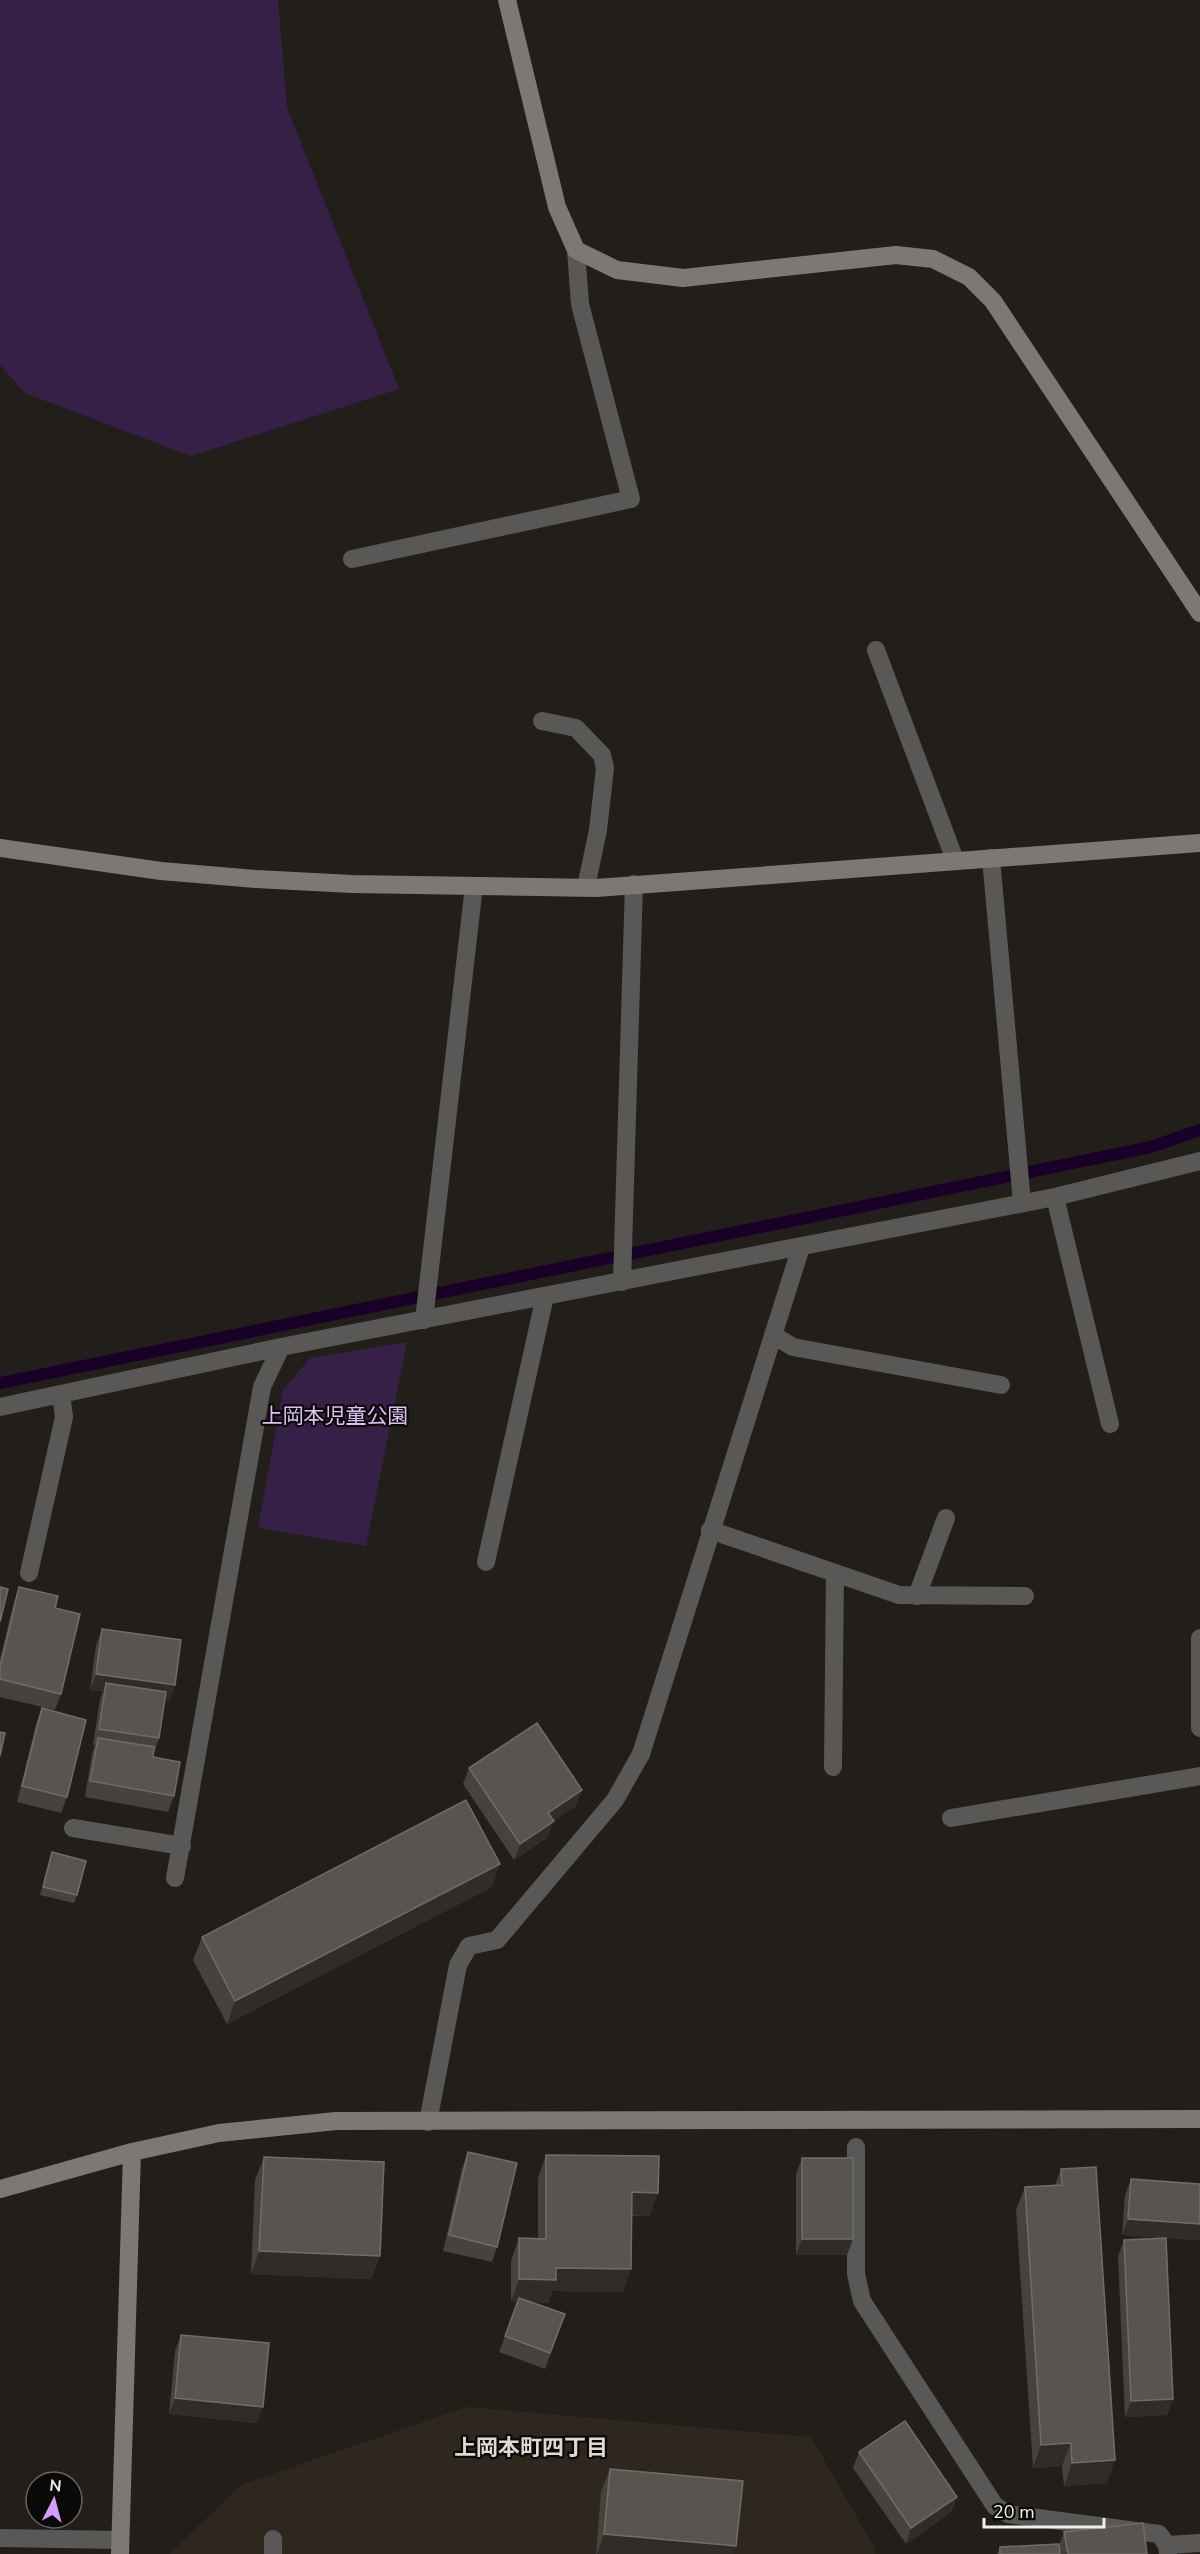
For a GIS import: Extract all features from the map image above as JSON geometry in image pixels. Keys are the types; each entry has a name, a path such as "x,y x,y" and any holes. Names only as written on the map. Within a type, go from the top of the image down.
{"street":[{"path":"352,559 631,499 580,304 576,250 557,207 507,0"},
{"path":"576,250 617,270 683,278 896,255 933,259 969,277 993,301 1200,613"},
{"path":"876,650 955,860"},
{"path":"542,721 576,728 602,755 605,768 598,830 586,887"},
{"path":"0,848 161,871 256,879 586,887 1200,843"},
{"path":"991,858 1021,1198"},
{"path":"622,1277 634,884"},
{"path":"424,1315 474,886"},
{"path":"0,1407 424,1315 545,1296 622,1277 801,1247 1021,1198 1055,1197 1200,1161"},
{"path":"1055,1197 1110,1424"},
{"path":"428,2122 458,1965 469,1946 497,1940 615,1800 641,1754 801,1247"},
{"path":"486,1562 545,1296"},
{"path":"773,1335 793,1347 1001,1385"},
{"path":"176,1878 262,1387 281,1347"},
{"path":"29,1573 64,1417 61,1394"},
{"path":"917,1596 946,1518"},
{"path":"710,1530 899,1595 1025,1596"},
{"path":"833,1767 835,1573"},
{"path":"1200,1638 1200,1728"},
{"path":"951,1818 1200,1776"},
{"path":"73,1828 182,1846"},
{"path":"0,2189 132,2152 219,2133 336,2121 1200,2119"},
{"path":"856,2147 856,2274 862,2301 995,2506 1008,2514 1159,2534 1167,2550 1200,2543"},
{"path":"0,2538 120,2547 132,2152"}],"shaded area":[{"path":"467,2407 811,2437 874,2547 875,2554 169,2554 243,2484"}],"green space":[{"path":"0,0 278,0 287,108 399,389 191,456 25,393 0,365"},
{"name":"上岡本児童公園","path":"407,1342 366,1546 258,1528 283,1390 310,1358"}],"building":[{"path":"0,1587 8,1589 0,1622"},
{"path":"19,1587 58,1596 55,1608 80,1614 61,1694 0,1679 0,1667"},
{"path":"102,1629 181,1640 175,1685 96,1674"},
{"path":"106,1683 166,1692 159,1738 99,1729"},
{"path":"42,1708 86,1720 67,1797 22,1786"},
{"path":"537,1723 582,1790 548,1813 554,1821 520,1844 469,1768"},
{"path":"0,1732 5,1733 0,1756"},
{"path":"98,1738 154,1747 153,1757 180,1762 174,1796 90,1781"},
{"path":"466,1800 500,1864 235,2001 202,1937"},
{"path":"52,1852 86,1861 77,1895 43,1887"},
{"path":"468,2152 517,2163 497,2247 449,2235"},
{"path":"546,2155 659,2156 658,2193 632,2192 631,2269 556,2268 556,2280 519,2279 519,2238 546,2239"},
{"path":"264,2157 384,2162 380,2256 259,2251"},
{"path":"802,2158 853,2158 853,2239 802,2239"},
{"path":"1096,2167 1115,2460 1072,2463 1071,2443 1041,2445 1025,2187 1062,2185 1061,2169"},
{"path":"1131,2179 1200,2184 1200,2224 1128,2219"},
{"path":"1166,2238 1173,2399 1131,2401 1124,2240"},
{"path":"519,2298 565,2314 550,2353 505,2336"},
{"path":"181,2335 269,2343 263,2407 175,2398"},
{"path":"905,2421 957,2497 911,2528 859,2452"},
{"path":"610,2469 743,2481 736,2546 604,2534"},
{"path":"1143,2523 1147,2554 1068,2554 1064,2532"},
{"path":"1059,2544 1060,2554 1000,2554 1000,2547"}],"waterway":[{"path":"0,1383 1151,1147 1200,1130"}],"district":[{"name":"上岡本町四丁目","path":"531,2447"}]}
